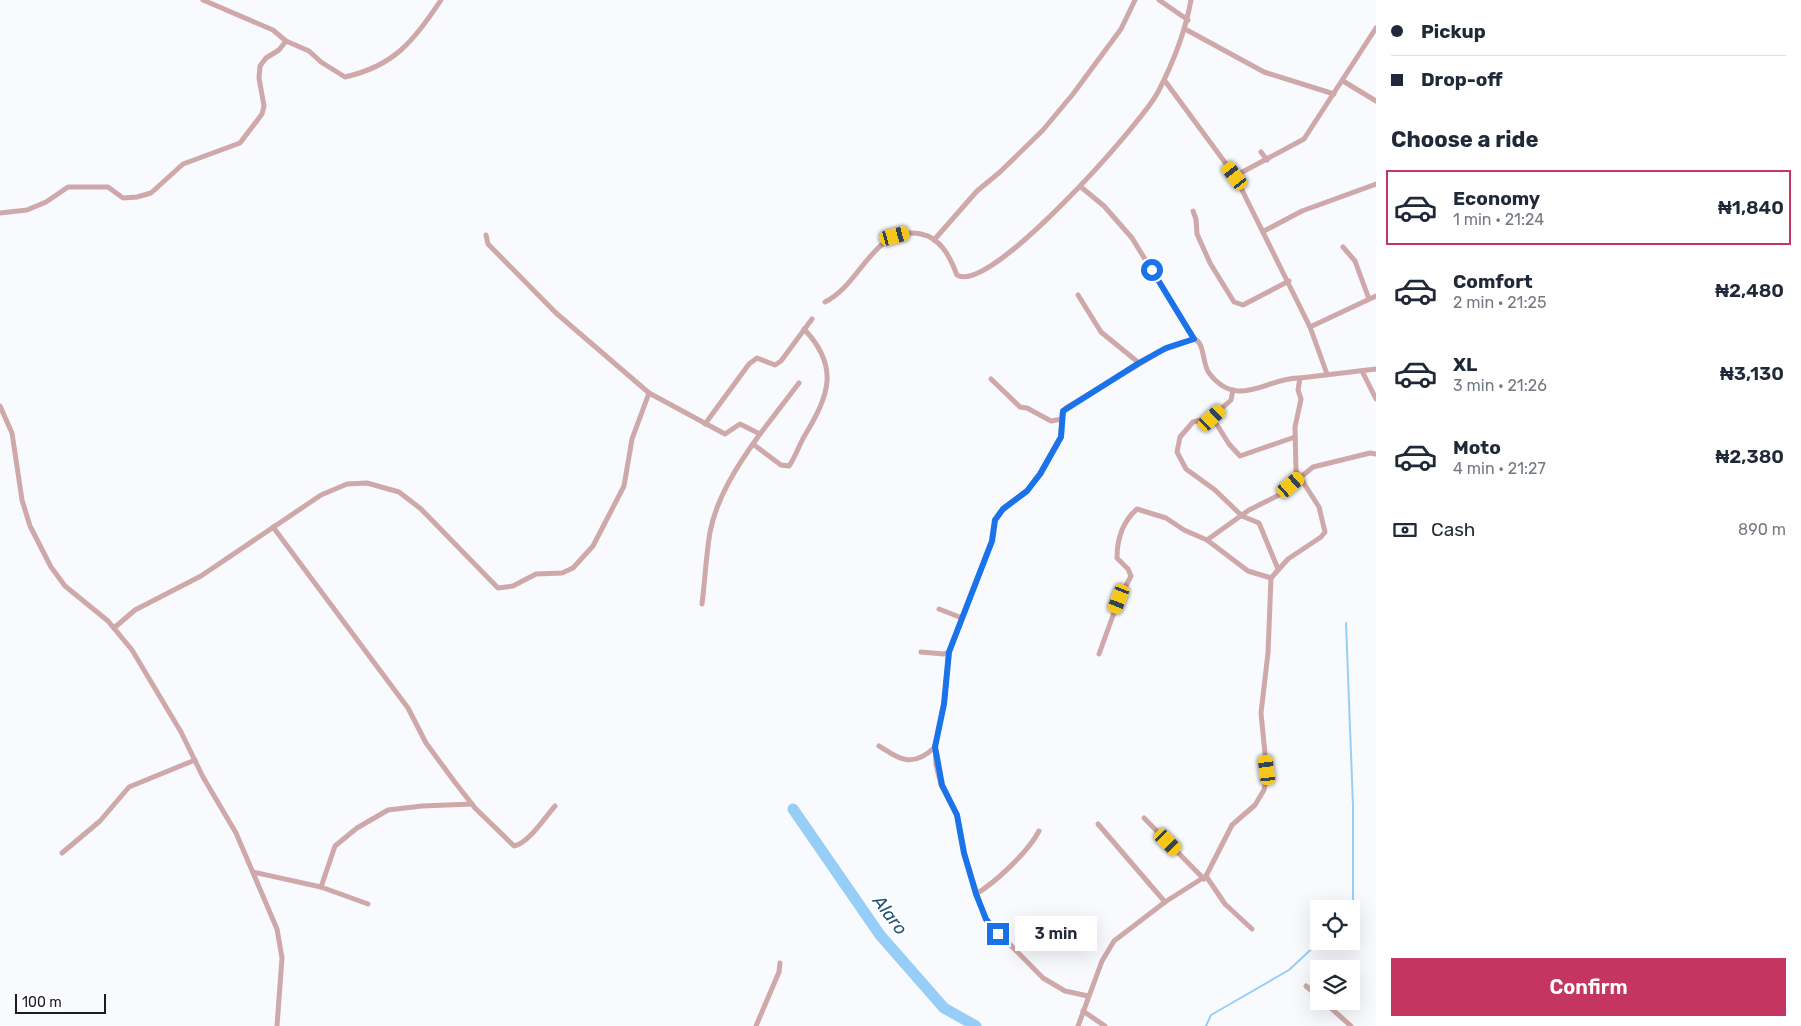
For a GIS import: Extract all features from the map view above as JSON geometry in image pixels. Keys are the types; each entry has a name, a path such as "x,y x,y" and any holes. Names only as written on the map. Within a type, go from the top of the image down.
{"street":[{"path":"203,0 273,30 286,41 309,51 321,62 344,77 365,72 385,63 398,54 441,0"},
{"path":"934,240 977,191 1000,172 1043,130 1073,94 1121,29 1135,0"},
{"path":"1159,0 1188,20"},
{"path":"825,302 846,286 875,250 895,236 910,232 928,235 947,253 957,275 962,278 971,277 1013,249 1081,188 1144,114 1164,81 1185,29 1191,0"},
{"path":"1235,176 1304,139 1344,81 1376,28"},
{"path":"1185,29 1264,72 1334,94"},
{"path":"0,212 27,210 46,202 68,187 108,187 123,198 151,193 183,164 240,143 262,114 264,106 259,78 260,66 266,58 280,50 286,41"},
{"path":"1164,81 1235,176 1289,281 1310,327 1327,374"},
{"path":"1344,81 1376,102"},
{"path":"1261,152 1267,160"},
{"path":"1264,231 1302,210 1376,184"},
{"path":"1081,188 1104,206 1132,238 1194,339 1200,344 1209,373 1217,381 1233,390 1259,388 1300,378 1376,368"},
{"path":"1192,211 1196,219 1197,234 1210,263 1234,302 1243,305 1289,281"},
{"path":"486,235 488,244 556,313 650,393 725,434 740,424 760,434"},
{"path":"1343,247 1355,261 1369,299"},
{"path":"1078,295 1102,332 1139,363"},
{"path":"1310,327 1376,296"},
{"path":"706,424 749,364 756,358 775,365 781,361 812,319"},
{"path":"753,444 781,465 789,466 824,401 828,385 825,365 814,339 804,328"},
{"path":"1088,996 1065,991 1037,973 986,919 976,894 964,853 957,815 942,785 935,747 944,704 949,652 992,541 995,520 1003,509 1027,491 1040,474 1061,437 1062,414 1066,408 1166,348 1194,339"},
{"path":"1362,371 1376,398"},
{"path":"1078,1026 1102,961 1114,941 1165,902 1205,877 1232,825 1259,800 1266,783 1261,713 1268,653 1271,578 1296,552 1321,538 1325,532 1319,508 1308,486 1299,478 1295,467 1295,437 1301,399 1298,390 1300,378"},
{"path":"991,379 1020,407 1027,408 1051,421 1062,419"},
{"path":"702,604 710,531 723,494 741,461 799,383"},
{"path":"1233,390 1231,400 1212,418 1193,422 1180,437 1177,452 1186,469 1215,490 1242,516 1259,523 1278,569"},
{"path":"114,628 135,610 201,576 321,495 347,484 367,483 399,492 421,509 498,588 513,586 536,574 562,573 573,568 593,546 624,486 632,439 650,393"},
{"path":"0,406 12,433 20,491 30,526 58,577 114,628 132,650 236,833 271,911 280,945 282,977 277,1026"},
{"path":"1212,418 1229,444 1240,456 1295,437"},
{"path":"1207,540 1279,494 1313,467 1362,455 1376,454"},
{"path":"1099,654 1119,599 1131,576 1128,569 1117,558 1117,548 1125,522 1137,509 1166,518 1184,530 1207,540 1248,571 1271,578"},
{"path":"273,527 408,708 426,743 472,804 514,846 519,845 533,832 555,806"},
{"path":"939,609 962,618"},
{"path":"920,652 944,654 949,652"},
{"path":"878,746 899,759 908,761 930,752 935,747"},
{"path":"62,853 100,821 129,788 195,760"},
{"path":"320,887 335,846 357,828 388,810 422,806 472,804"},
{"path":"1144,818 1205,877 1225,904 1252,929"},
{"path":"1098,824 1165,902"},
{"path":"976,894 986,888 1012,863 1039,831"},
{"path":"253,872 320,887 368,904"},
{"path":"756,1026 779,972 780,963"},
{"path":"1306,986 1310,990"},
{"path":"1333,1010 1349,1025"},
{"path":"1083,1011 1105,1026"}],"waterway":[{"path":"1346,623 1353,806 1353,900"},
{"name":"Alaro","path":"793,809 880,935 944,1008 976,1026"},
{"path":"1206,1026 1211,1015 1289,970 1310,950"}],"route":[{"path":"998,934 986,919 981,906 964,853 957,815 942,785 936,765 935,747 941,725 949,652 992,541 995,520 1009,503 1027,491 1040,474 1061,437 1063,411 1076,401 1090,395 1166,348 1194,339 1152,270"}]}
